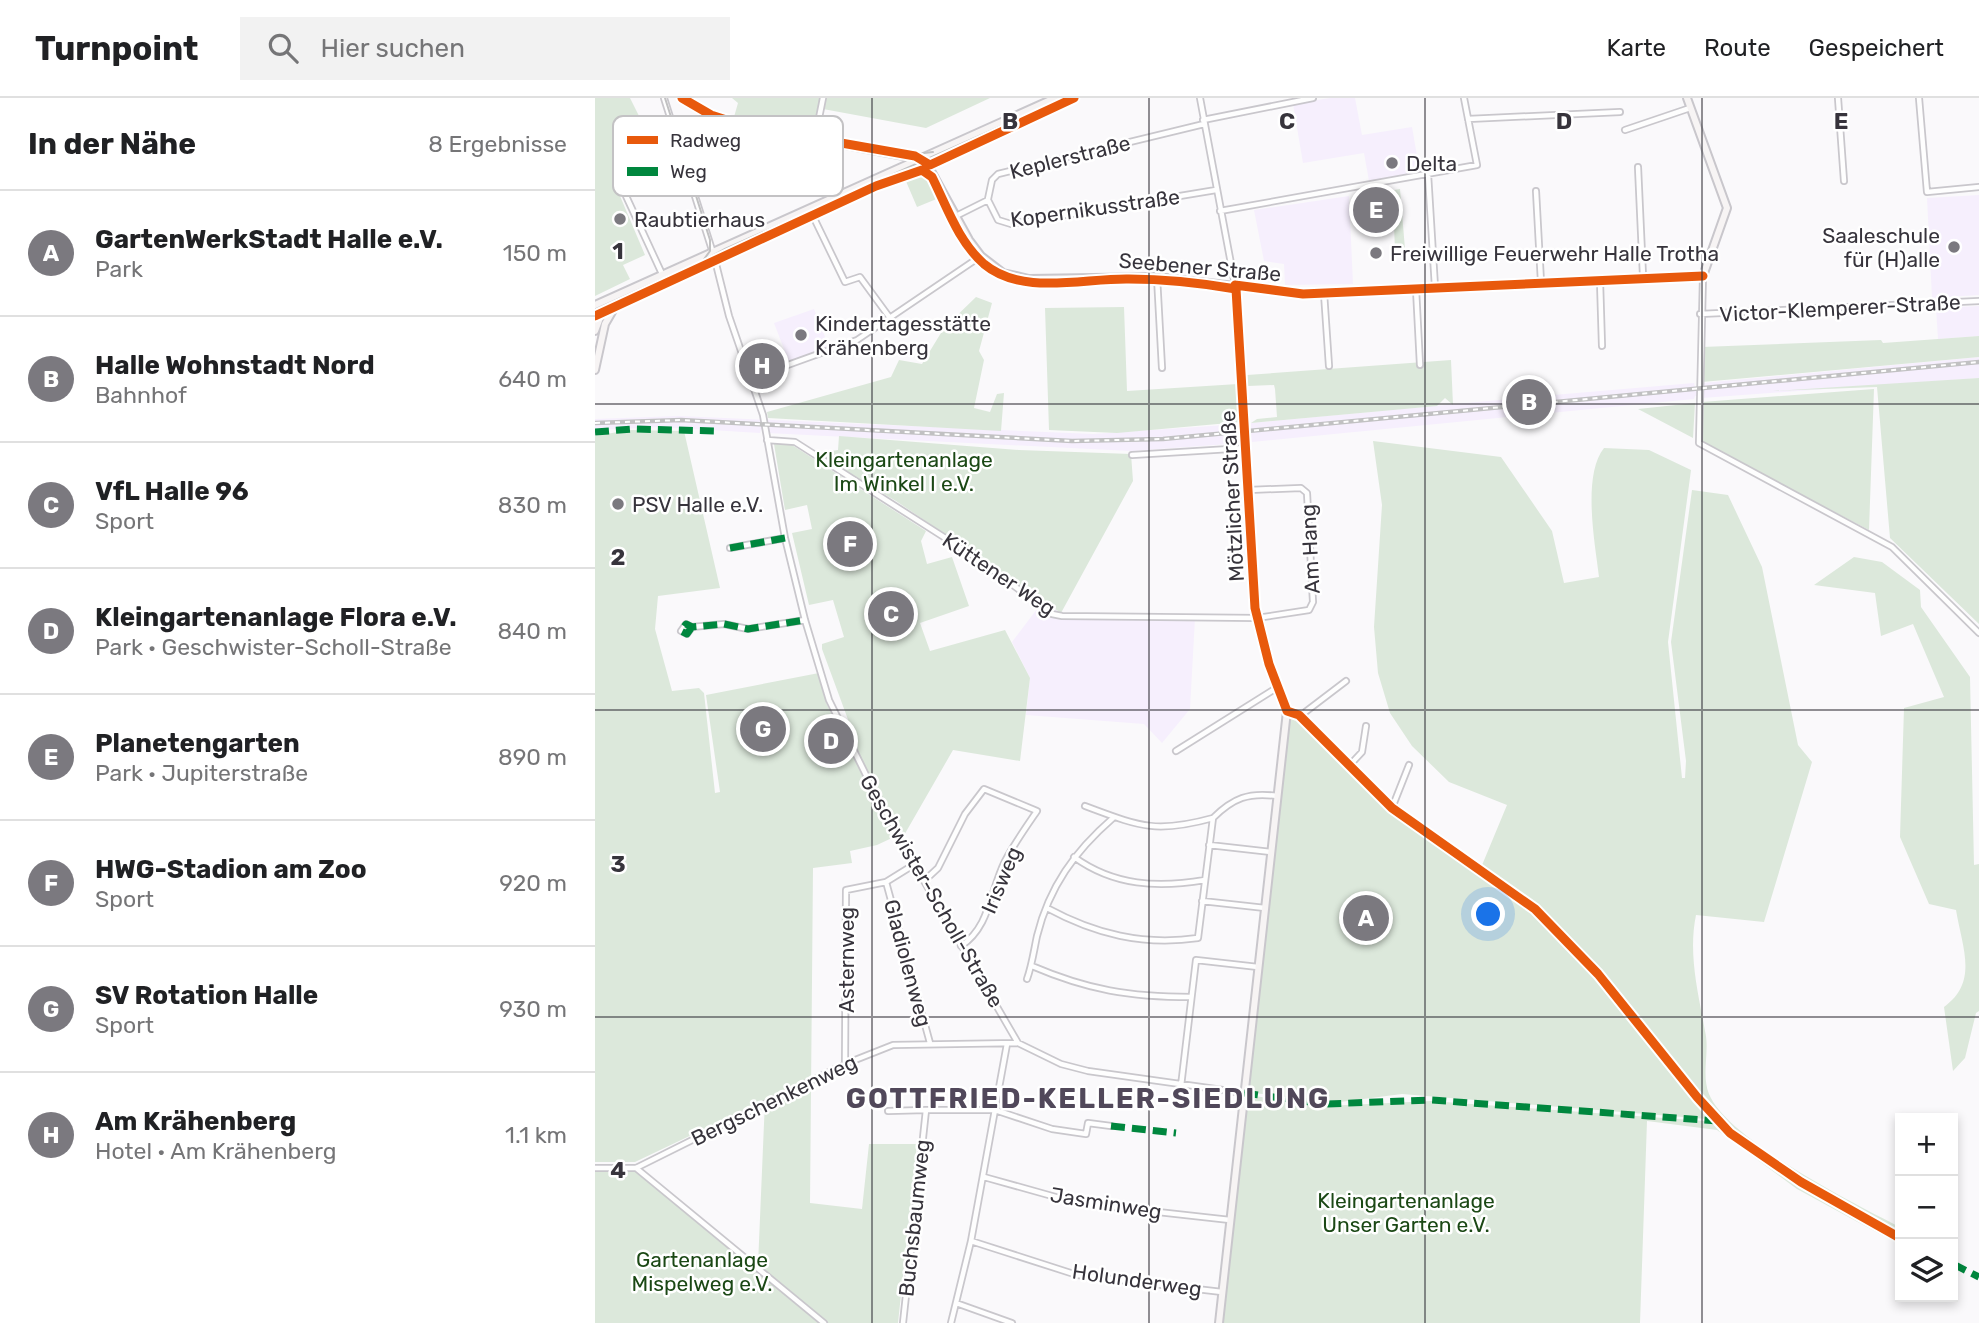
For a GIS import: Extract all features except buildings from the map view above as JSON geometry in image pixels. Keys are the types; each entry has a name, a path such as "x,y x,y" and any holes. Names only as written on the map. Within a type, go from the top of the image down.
{"street":[{"name":"Geschwister-Scholl-Straße","path":"664,98 670,116"},
{"path":"682,98 717,116"},
{"path":"819,116 823,98"},
{"path":"843,193 1053,98"},
{"path":"595,305 617,300 713,253 929,163 1067,98"},
{"name":"Mötzlicher Straße","path":"1200,98 1235,285 1257,618 1287,711"},
{"path":"1204,122 1313,98"},
{"path":"1220,211 1477,165 1464,98"},
{"path":"1686,98 1727,208 1703,276 1699,443 1892,547 1979,633"},
{"path":"1838,98 1844,181"},
{"path":"1919,98 1927,192 1979,187"},
{"path":"1625,130 1690,108"},
{"path":"1468,119 1620,112"},
{"name":"Keplerstraße","path":"956,216 988,200 992,180 998,174 1204,122"},
{"path":"843,143 919,157 929,163"},
{"path":"891,151 897,159 894,169"},
{"name":"Seebener Straße","path":"929,163 956,216 981,256 1003,273 1029,279 1157,276 1287,292 1324,293 1643,276 1703,276"},
{"path":"1638,167 1643,276"},
{"path":"1428,174 1435,287"},
{"name":"Kopernikusstraße","path":"988,200 998,220 1008,224 1216,190"},
{"path":"1536,191 1541,282"},
{"path":"626,196 663,277"},
{"name":"Geschwister-Scholl-Straße","path":"695,196 749,379 763,415 785,538 805,620 841,727 924,881 1018,1043"},
{"path":"595,313 663,277 836,196"},
{"path":"811,212 845,282 860,277 890,318"},
{"path":"749,379 857,340 981,256"},
{"path":"1157,276 1162,368"},
{"path":"1600,280 1602,346"},
{"path":"1416,288 1420,365"},
{"path":"1324,293 1329,366"},
{"path":"595,370 606,321 617,300"},
{"name":"Victor-Klemperer-Straße","path":"1700,314 1979,301"},
{"path":"595,331 603,310"},
{"name":"Küttener Weg","path":"767,440 795,442 975,556 1057,615 1257,618"},
{"name":"Mötzlicher Straße","path":"1132,456 1247,448"},
{"name":"Am Hang","path":"1249,490 1301,488 1307,494 1313,606 1306,612 1257,618"},
{"path":"730,548 785,538"},
{"path":"692,627 724,624 748,629 805,620"},
{"path":"1300,716 1346,681"},
{"path":"1176,751 1279,687"},
{"path":"1219,1323 1287,711 1300,716 1348,767 1392,808 1478,869"},
{"path":"1348,767 1363,752 1366,726"},
{"path":"1392,808 1409,765"},
{"name":"Irisweg","path":"924,881 938,868 965,814 984,789 1037,811 1006,860 993,887 982,927 961,946"},
{"path":"1085,806 1134,825 1163,828 1213,818 1232,801 1243,796 1258,793 1277,796"},
{"path":"1027,979 1057,881 1074,857 1113,818"},
{"path":"1047,908 1112,936 1175,941 1198,938 1213,818"},
{"path":"1209,845 1271,852"},
{"path":"1074,857 1127,882 1175,885 1205,880"},
{"name":"Asternweg","path":"845,1064 846,890 886,882 915,864"},
{"name":"Gladiolenweg","path":"886,882 930,1043"},
{"path":"1202,901 1265,908"},
{"path":"1181,1086 1196,960 1258,967"},
{"path":"1032,966 1092,989 1115,994 1191,997"},
{"path":"1018,1043 1061,1064 1088,1071 1244,1093"},
{"name":"Bergschenkenweg","path":"595,1168 636,1168 845,1064 893,1045 1018,1043"},
{"path":"951,1323 971,1241 1007,1044"},
{"path":"926,1110 995,1110 1052,1129 1086,1134 1088,1123 1111,1126"},
{"name":"Buchsbaumweg","path":"888,1111 926,1110 902,1323"},
{"path":"636,1168 824,1323"},
{"name":"Jasminweg","path":"983,1177 1077,1203 1230,1220"},
{"name":"Holunderweg","path":"971,1241 1077,1275 1223,1292"},
{"path":"955,1303 1012,1323"}],"shaded area":[{"path":"1330,98 1355,98 1362,135 1412,127 1420,173 1369,181 1364,153 1303,163 1293,104"},
{"name":"Saaleschule für (H)alle","path":"1979,195 1979,295 1932,298 1927,198"},
{"path":"1349,196 1353,284 1285,285 1284,264 1264,261 1254,210"},
{"path":"1979,306 1979,336 1938,339 1936,308"},
{"name":"Kindertagesstätte Krähenberg","path":"814,309 829,347 789,362 774,323"},
{"path":"1979,357 1979,378 1702,398 1702,395 1695,396 1694,399 1252,442 1250,438 1244,439 1243,443 1131,451 767,433 761,429 760,433 660,427 595,430 595,419 679,416 1093,434 1241,424 1244,430 1250,429 1251,423 1694,383 1695,387 1702,386 1703,383"},
{"path":"1043,601 1061,613 1195,618 1190,709 1162,743 1144,724 1026,715 1030,678 1012,642"}],"green space":[{"path":"595,98 630,98 639,116 613,116 613,196 620,196 645,255 623,265 630,279 595,296"},
{"path":"732,98 990,98 926,128 823,109 821,116 734,116 738,103"},
{"path":"925,172 939,198 917,207 905,179"},
{"path":"1400,189 1405,249 1395,250 1394,226 1358,228 1354,197"},
{"path":"976,297 992,303 979,351 984,360 974,408 990,412 997,394 1004,393 1001,431 768,418 767,412 891,377 899,360 922,364 944,328"},
{"path":"1124,307 1127,391 1238,384 1240,422 1117,433 1049,430 1045,308"},
{"path":"1979,336 1979,357 1702,382 1702,347 1881,340 1883,343"},
{"path":"1451,360 1453,405 1445,398 1437,406 1251,423 1257,419 1277,417 1275,389 1274,385 1248,386 1247,375"},
{"path":"1979,378 1979,624 1890,538 1877,387 1773,391"},
{"path":"1874,389 1869,530 1703,443 1702,402"},
{"path":"1695,403 1693,438 1638,409"},
{"name":"Gartenanlage Mispelweg e.V.","path":"629,430 684,431 720,588 658,596 655,629 672,691 699,688 704,693 715,793 720,792 706,695 819,673 827,705 861,768 857,744 822,649 822,644 844,637 833,600 809,605 792,533 812,529 807,505 785,510 774,444 789,443 926,531 921,541 927,564 952,557 969,606 920,623 930,651 1005,630 1030,678 1020,761 953,750 899,844 894,837 877,845 850,851 852,863 813,868 810,1203 862,1209 869,1144 917,1144 898,1323 595,1323 595,1168 635,1166 758,1265 765,1100 635,1162 595,1162 595,436"},
{"name":"Kleingartenanlage Im Winkel I e.V.","path":"839,436 1019,450 1131,454 1133,481 1061,613 896,501 818,456 819,453 838,450"},
{"path":"1373,441 1501,457 1552,531 1564,583 1599,577 1592,492 1597,460 1604,448 1649,450 1691,470 1668,642 1682,778 1685,778 1686,761 1671,642 1692,490 1728,495 1762,567 1798,745 1812,762 1764,922 1696,915 1693,959 1706,1039 1707,1086 1721,1112 1741,1131 1795,1169 1895,1224 1895,1234 1780,1168 1722,1124 1621,994 1536,907 1480,870 1507,805 1449,782 1412,746 1390,713 1378,673 1374,627 1382,505"},
{"path":"1854,557 1882,562 1920,590 1921,607 1970,677 1974,865 1979,864 1979,1011 1976,1013 1965,1058 1953,1071 1944,1007 1955,997 1965,975 1964,950 1956,910 1929,904 1900,837 1904,708 1944,697 1913,624 1881,636 1875,593 1814,585"},
{"path":"1289,714 1297,717 1391,810 1533,911 1616,997 1705,1110 1707,1119 1402,1094 1332,1103 1247,1092"},
{"name":"Kleingartenanlage Unser Garten e.V.","path":"1247,1095 1325,1106 1431,1101 1718,1122 1779,1170 1895,1237 1895,1242 1797,1189 1717,1130 1647,1121 1640,1323 1223,1323"}],"tram line":[{"path":"665,98 671,116"},
{"path":"686,98 724,116"},
{"path":"595,310 1064,98"},
{"path":"843,143 915,154 933,152"},
{"path":"696,196 710,240 710,251 702,262"}],"railway":[{"path":"595,423 681,420 1072,441 1163,439 1979,362"}],"marked path":[{"path":"595,432 633,429 717,431"},
{"path":"730,548 785,538"},
{"path":"692,627 687,634 681,631 686,624 692,627 724,624 748,629 805,620"},
{"path":"1244,1093 1325,1104 1431,1100 1718,1121"},
{"path":"1111,1126 1176,1133"},
{"path":"1958,1266 1979,1277"}],"cycle path":[{"path":"682,98 714,116"},
{"path":"843,143 915,156 930,165 1074,98"},
{"path":"595,316 876,186 922,170 932,177 967,245 984,264 999,274 1034,283 1142,279 1236,289 1255,608 1269,664 1287,711 1299,715 1392,808 1535,909 1598,974 1697,1097 1730,1133 1801,1182 1895,1235"},
{"path":"1235,285 1303,294 1703,276"}],"place":[{"name":"Delta","path":"1392,163"},
{"name":"Planetengarten","path":"1376,210"},
{"name":"Raubtierhaus","path":"620,219"},
{"name":"Saaleschule für (H)alle","path":"1954,247"},
{"name":"Freiwillige Feuerwehr Halle Trotha","path":"1376,253"},
{"name":"Kindertagesstätte Krähenberg","path":"801,335"},
{"name":"Am Krähenberg","path":"762,366"},
{"name":"Halle Wohnstadt Nord","path":"1529,402"},
{"name":"PSV Halle e.V.","path":"618,504"},
{"name":"HWG-Stadion am Zoo","path":"850,544"},
{"name":"VfL Halle 96","path":"891,614"},
{"name":"SV Rotation Halle","path":"763,729"},
{"name":"Kleingartenanlage Flora e.V.","path":"831,741"},
{"name":"GartenWerkStadt Halle e.V.","path":"1366,918"}],"district":[{"name":"GOTTFRIED-KELLER-SIEDLUNG","path":"1088,1098"}]}
